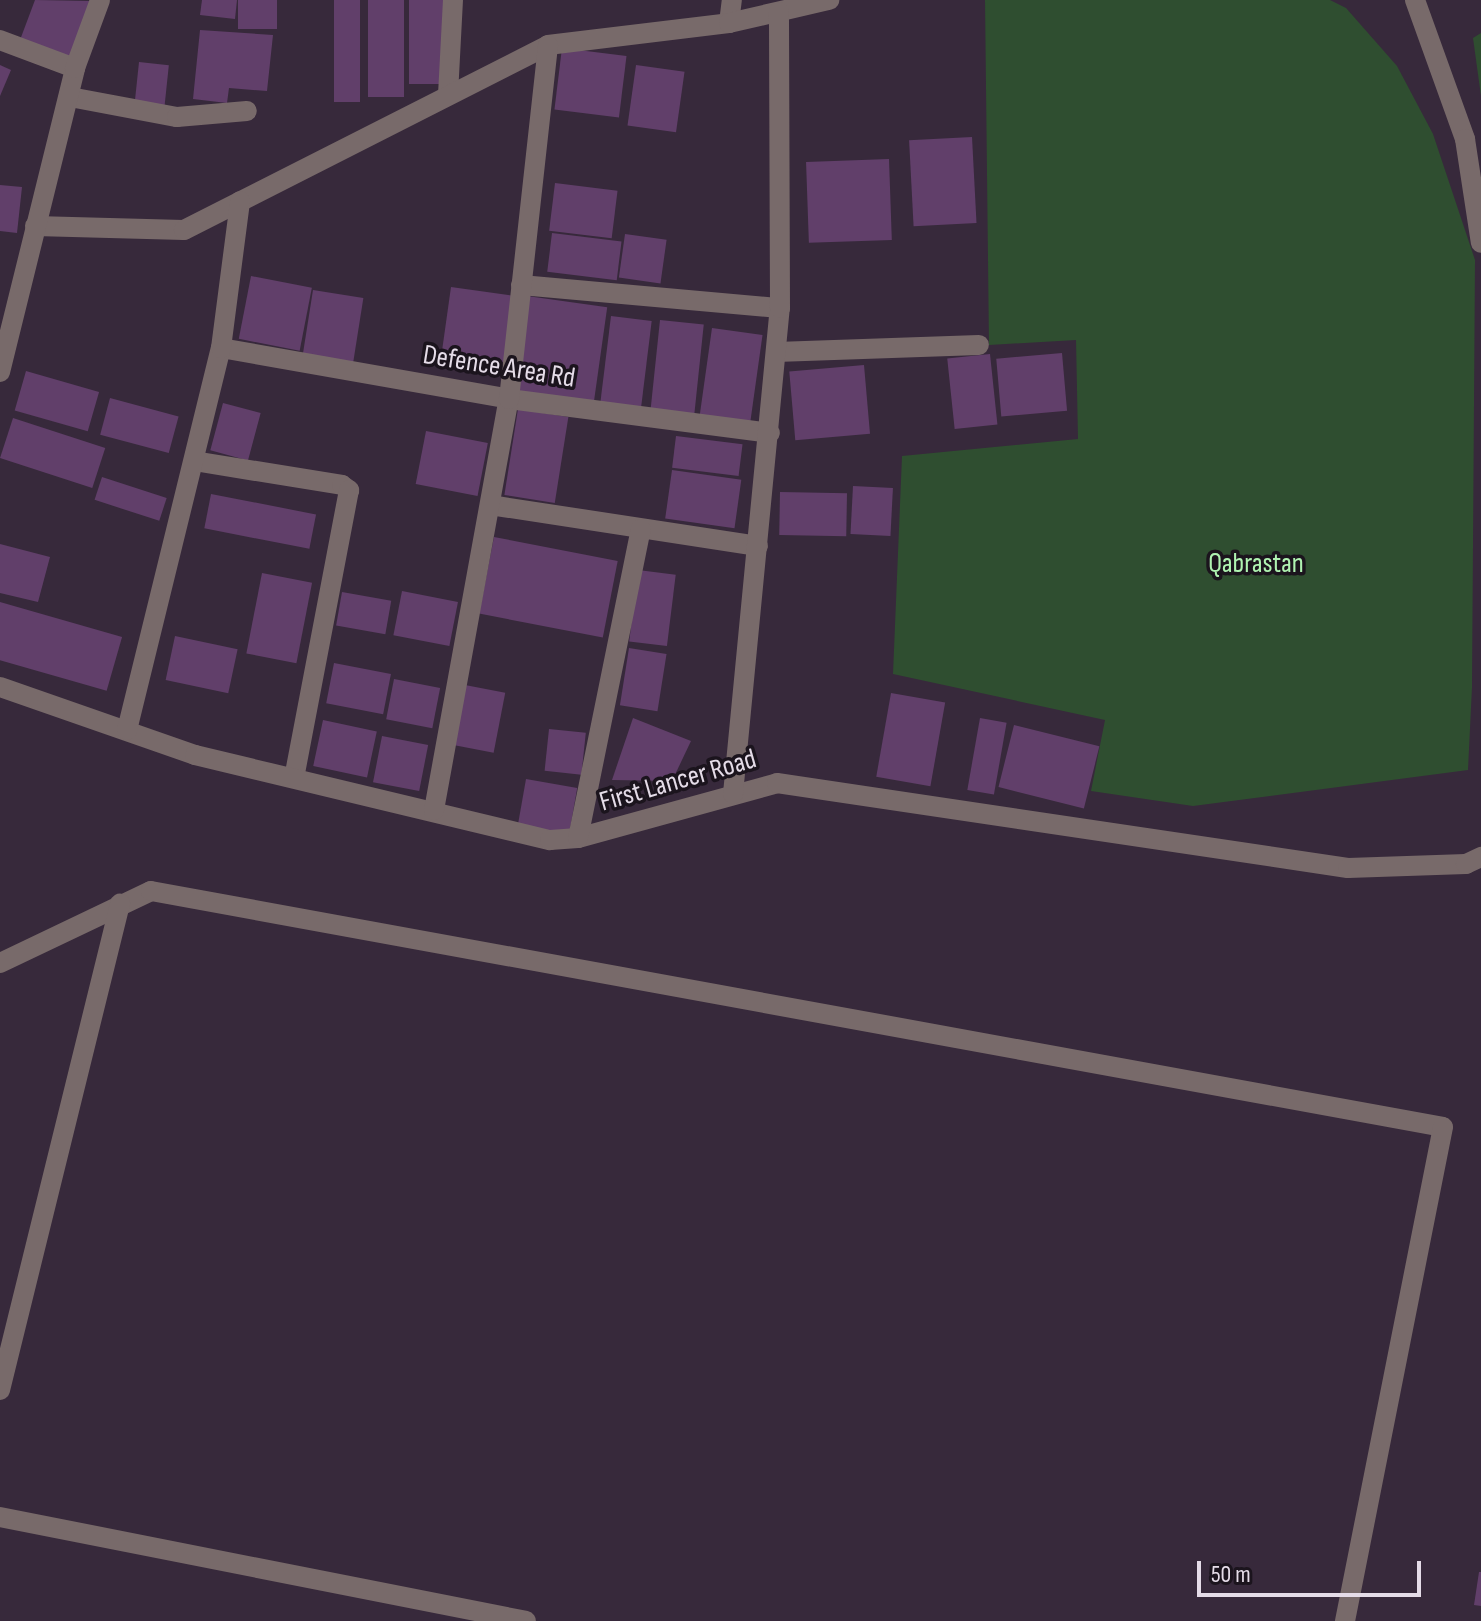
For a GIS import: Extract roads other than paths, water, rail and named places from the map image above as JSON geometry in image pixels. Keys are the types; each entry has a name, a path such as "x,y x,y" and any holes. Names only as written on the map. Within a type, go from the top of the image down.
{"street":[{"path":"1,368 75,68 100,0"},
{"path":"448,95 453,0"},
{"path":"729,23 732,0"},
{"path":"35,226 184,230 548,45 729,23 829,0"},
{"path":"1415,0 1465,139 1481,243"},
{"path":"733,794 780,308 779,12"},
{"path":"0,40 75,68"},
{"path":"434,810 509,399 548,45"},
{"path":"70,97 177,117 247,111"},
{"path":"127,730 221,348 240,201"},
{"path":"521,285 780,308"},
{"path":"776,352 979,345"},
{"name":"Defence Area Rd","path":"221,348 509,399 770,433"},
{"path":"194,461 342,485 349,490 294,777"},
{"path":"490,505 758,546"},
{"path":"578,838 641,529"},
{"name":"First Lancer Road","path":"0,687 195,755 550,840 578,838 777,783 1348,868 1476,865"},
{"path":"0,963 151,891 1443,1127 1345,1621"},
{"path":"0,1390 120,904"},
{"path":"0,1517 526,1621"}],"park label":[{"name":"Qabrastan","path":"1256,564"}]}
